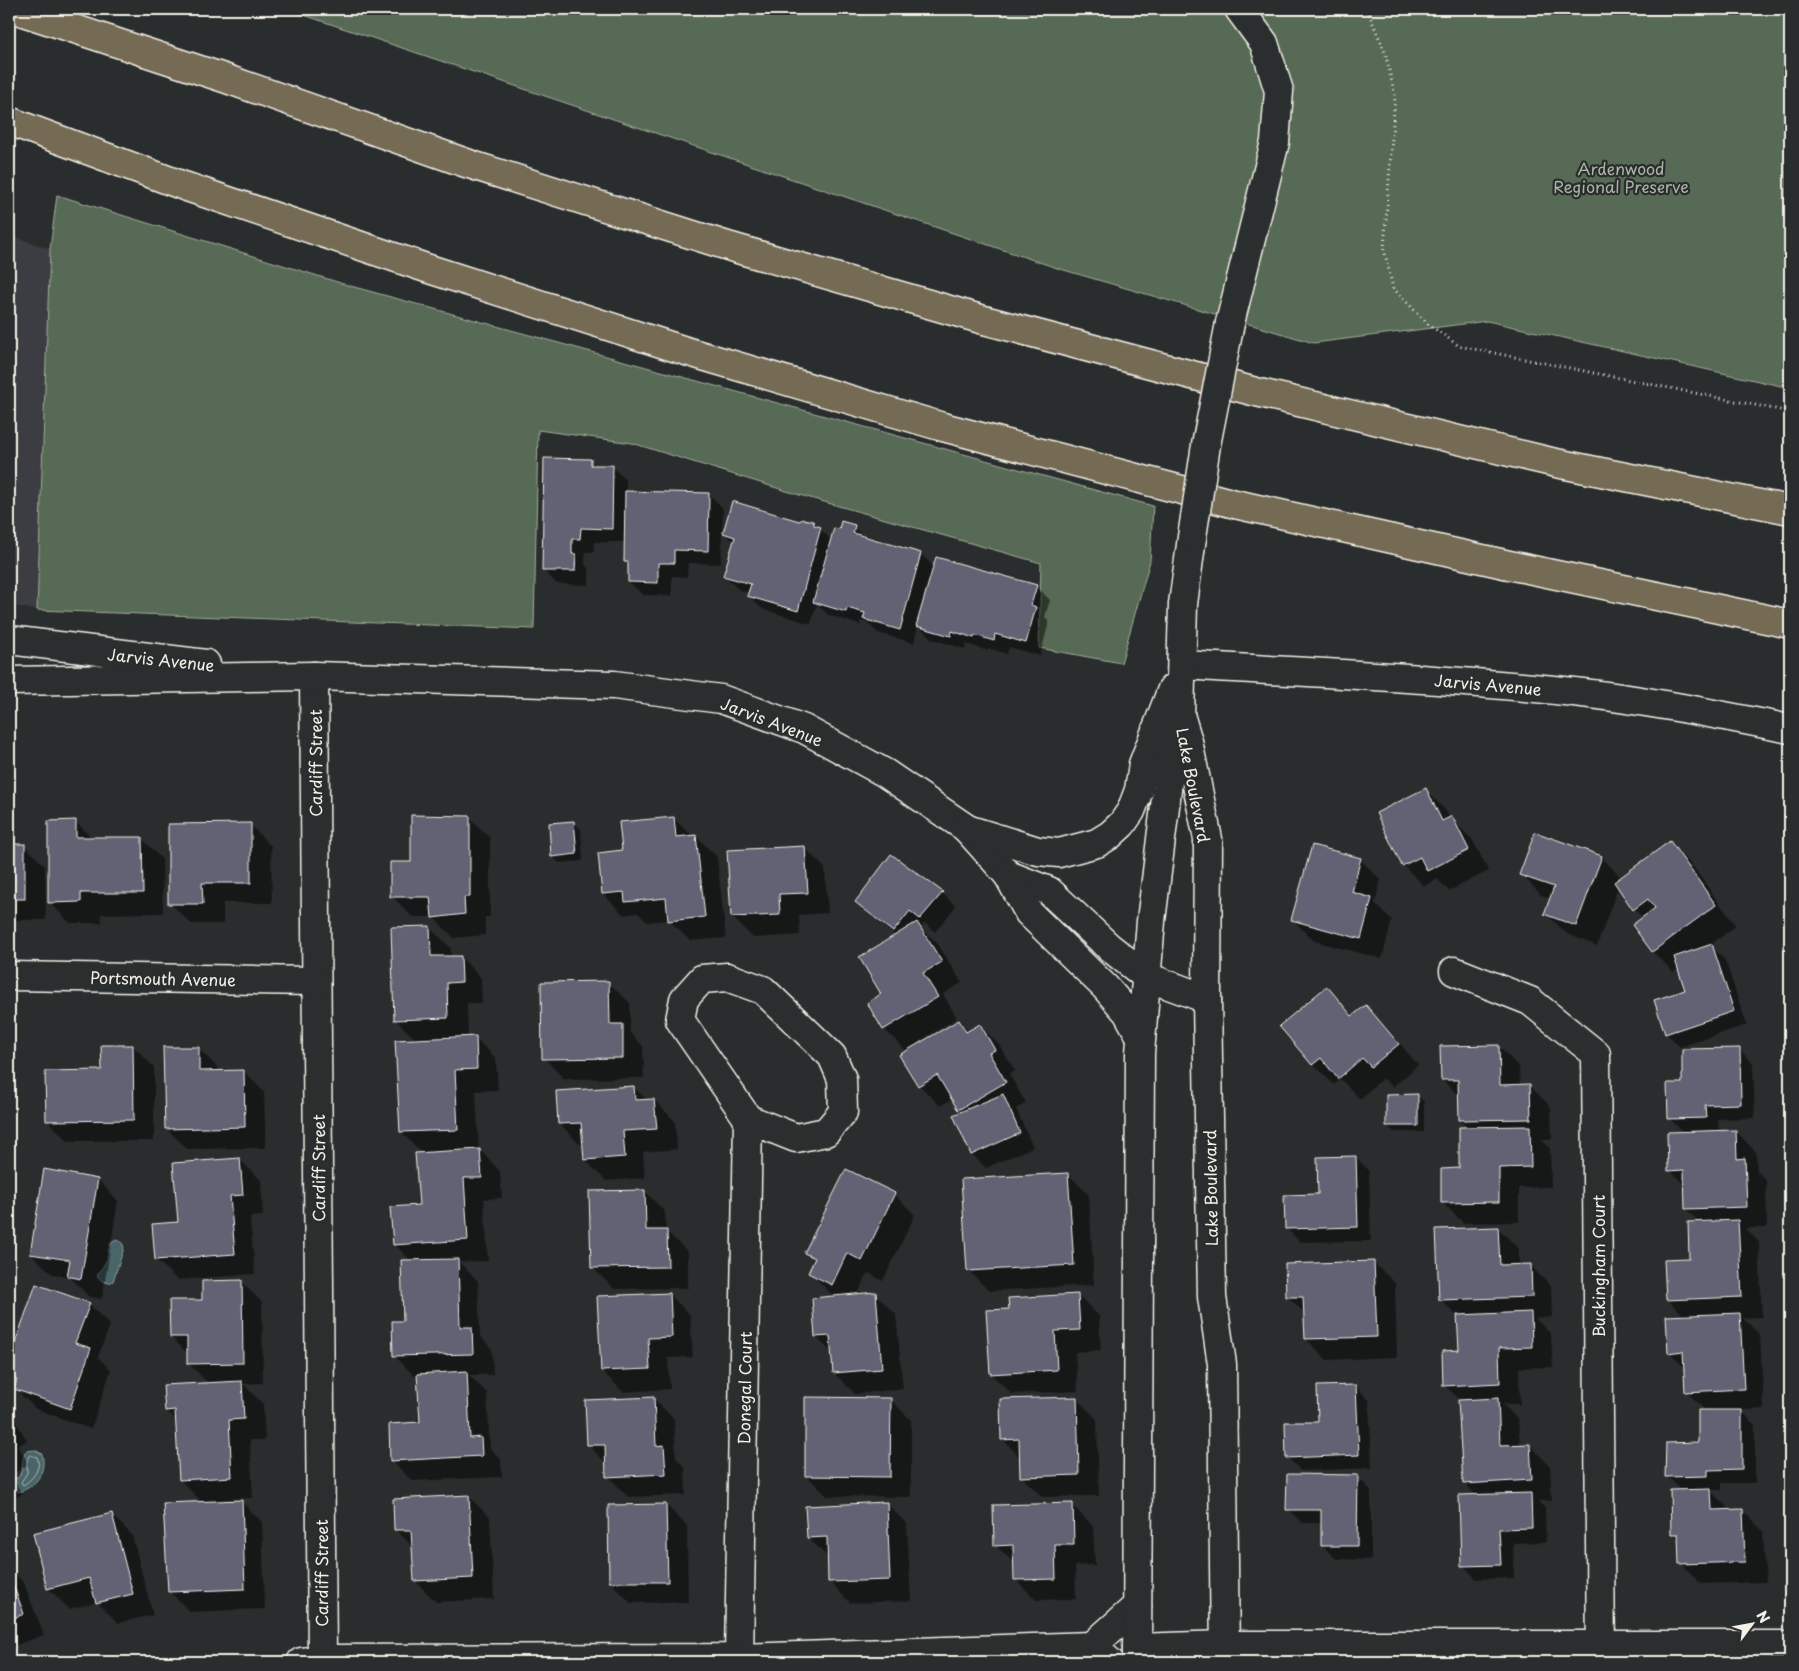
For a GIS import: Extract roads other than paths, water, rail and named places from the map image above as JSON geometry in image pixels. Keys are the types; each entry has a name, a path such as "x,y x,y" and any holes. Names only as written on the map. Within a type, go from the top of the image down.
{"highway":[{"path":"19,10 224,78 488,170 731,247 965,314 1275,397 1556,463 1790,510"},
{"path":"9,121 184,186 429,269 689,352 943,427 1235,504 1518,567 1790,624"}],"street":[{"name":"Lake Boulevard","path":"1137,1655 1140,1053 1151,921 1172,749 1180,717 1183,604 1206,445 1230,323 1275,142 1279,91 1264,43 1239,9"},
{"name":"Jarvis Avenue","path":"9,640 314,676"},
{"name":"Jarvis Avenue","path":"1182,665 1448,680 1576,692 1707,712 1790,729"},
{"path":"966,828 1038,851 1059,853 1097,843 1110,835 1122,824 1131,811 1139,790 1142,764 1182,665"},
{"name":"Jarvis Avenue","path":"9,681 314,676 614,685 721,699 804,729 885,773 966,828 1008,875 1049,891 1109,947 1147,977 1207,1000"},
{"name":"Cardiff Street","path":"311,1661 316,981 314,676"},
{"name":"Lake Boulevard","path":"1180,717 1188,741 1208,839 1207,1000 1212,1297 1222,1364 1226,1654"},
{"path":"1008,875 1029,913 1105,987 1127,1012 1141,1037"},
{"name":"Buckingham Court","path":"1454,971 1530,1001 1596,1054 1601,1654"},
{"name":"Portsmouth Avenue","path":"9,976 316,981"},
{"path":"727,977 763,990 832,1056 842,1079 842,1112 826,1132 796,1138 748,1119 680,1020 684,999 702,979 727,977"},
{"name":"Donegal Court","path":"739,1658 748,1119"},
{"path":"311,1661 1101,1654 1137,1606"},
{"path":"1137,1655 1601,1654 1790,1645"}],"water":[{"path":"116,1240 122,1242 124,1248 113,1281 109,1283 102,1281 97,1276 107,1260 110,1244"},
{"path":"35,1450 42,1454 43,1467 41,1473 30,1487 18,1492 9,1484 11,1478 18,1478 26,1451"}],"park label":[{"name":"Ardenwood Regional Preserve","path":"1621,177"}]}
